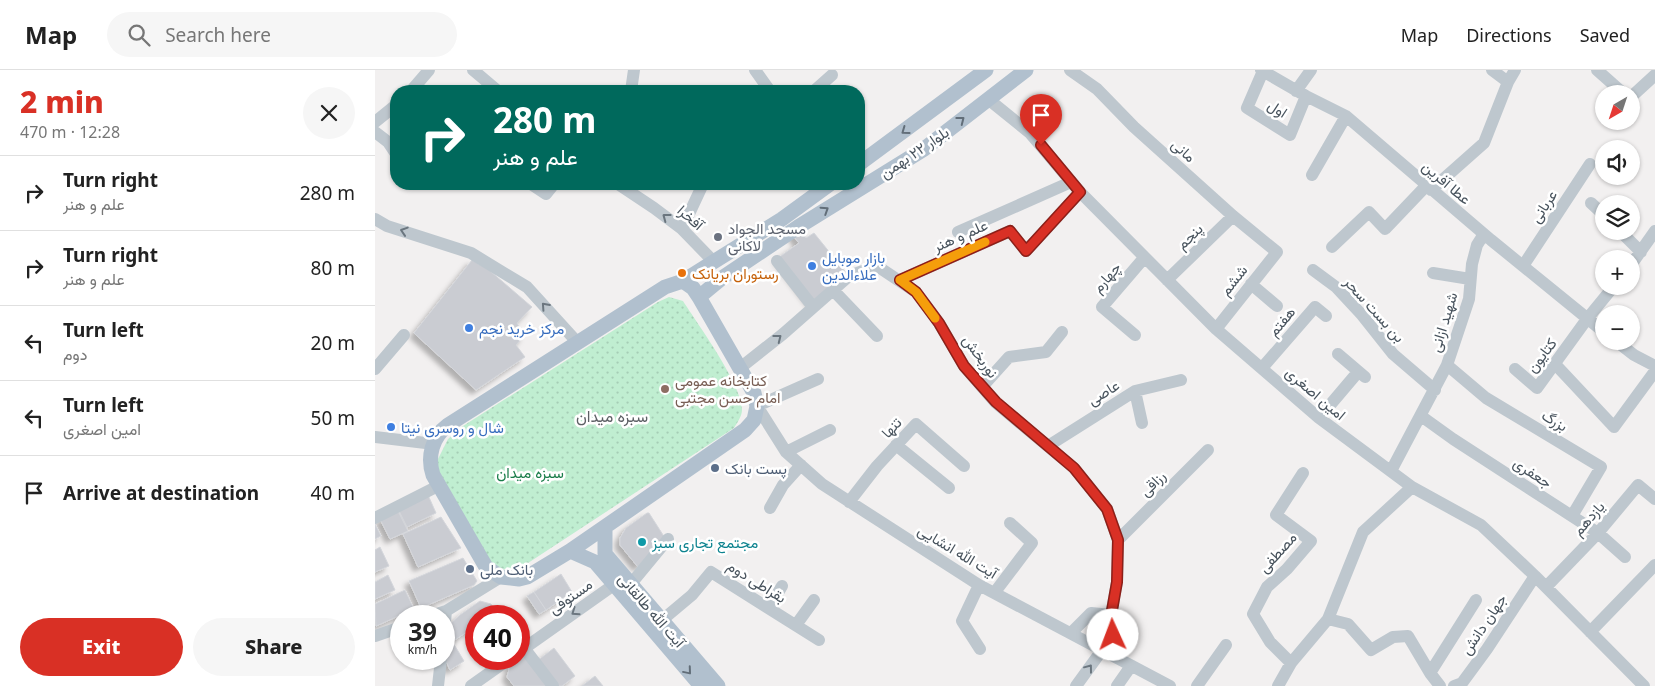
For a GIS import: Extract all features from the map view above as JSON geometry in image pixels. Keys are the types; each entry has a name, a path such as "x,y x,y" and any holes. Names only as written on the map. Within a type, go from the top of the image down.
{"main road":[{"name":"بلوار ۲۲ بهمن","path":"865,160 985,70"},
{"name":"بلوار ۲۲ بهمن","path":"865,181 924,149 1026,70"},
{"path":"683,282 693,288 699,297 754,393 757,406 754,420 745,430 570,551 527,577 514,579 501,577 486,567 438,486 430,468 433,444 440,433 448,425 665,287 683,282 822,190"},
{"name":"بلوار ۲۲ بهمن","path":"699,297 715,283 851,190"},
{"path":"709,265 700,274 701,281 708,285 715,283"},
{"name":"آیت الله طالقانی","path":"605,527 605,554 718,686"},
{"path":"587,558 586,550 593,544 595,543 605,548"},
{"name":"آیت الله طالقانی","path":"570,551 595,562 701,686"}],"street":[{"path":"421,85 429,70"},
{"path":"473,70 489,85"},
{"path":"632,85 634,70"},
{"path":"755,70 766,85"},
{"name":"مانی","path":"1070,70 1097,89 1134,127 1233,216 1277,252"},
{"name":"عطا آفرین","path":"1262,70 1346,116 1429,188 1595,325"},
{"name":"اول","path":"1262,70 1247,108 1290,135 1301,93"},
{"path":"1301,93 1311,70"},
{"path":"1492,70 1508,82"},
{"path":"1332,247 1369,212 1385,229 1429,188 1484,143 1508,82 1515,70"},
{"path":"1597,70 1614,85"},
{"path":"820,85 832,75"},
{"path":"1640,89 1655,75"},
{"name":"امین اصغری","path":"988,99 1030,133 1080,192 1216,329 1319,418 1413,487 1481,526 1535,576 1644,686"},
{"path":"375,122 390,110"},
{"path":"1312,175 1346,116"},
{"path":"375,132 390,145"},
{"name":"عربانی","path":"1523,266 1590,164"},
{"path":"958,232 1071,182"},
{"name":"آفخرا","path":"627,190 682,229 709,265"},
{"path":"682,229 700,190"},
{"name":"علم و هنر","path":"900,280 1010,231 1026,251 1080,192"},
{"path":"1591,203 1595,207"},
{"name":"پنجم","path":"1167,280 1233,216"},
{"path":"375,219 387,226 471,253 487,262 527,287 577,342"},
{"path":"1629,240 1641,252 1655,231"},
{"name":"شهید ازانی","path":"1391,471 1447,364 1469,299 1472,264 1477,245 1484,234"},
{"name":"ششم","path":"1216,329 1277,252"},
{"name":"چهارم","path":"1135,335 1102,307 1144,258"},
{"path":"777,260 813,307"},
{"name":"نوربخش","path":"740,368 783,334 849,276 877,266 916,292 939,323 964,366 996,402 1074,468 1107,509 1118,540 1117,582 1111,616 1113,635 1076,686"},
{"name":"بن بست سحر","path":"1313,270 1336,287 1362,315 1393,354 1435,390"},
{"path":"1433,272 1470,279"},
{"path":"1251,284 1277,306"},
{"path":"833,290 877,336"},
{"name":"کتایون","path":"1515,369 1537,388 1607,295"},
{"name":"هفتم","path":"1262,368 1315,307 1326,316"},
{"path":"983,387 1009,357 1046,352 1062,332"},
{"path":"375,369 405,335"},
{"path":"1628,350 1655,366"},
{"path":"1319,418 1361,374 1338,354"},
{"name":"بزرگ","path":"1447,364 1486,398 1601,467 1572,516"},
{"path":"1555,364 1614,427 1655,370"},
{"path":"757,406 819,380"},
{"name":"عاصی","path":"1048,446 1135,391 1181,380"},
{"path":"1135,391 1143,423"},
{"name":"آیت الله انشایی","path":"757,406 786,452 822,484 979,585 1170,686"},
{"name":"جعفری","path":"1421,416 1453,439 1598,533 1625,557"},
{"name":"تنها","path":"849,502 916,424 964,466"},
{"path":"786,452 830,430"},
{"path":"375,437 433,444"},
{"path":"896,445 949,488"},
{"name":"رزاقی","path":"1118,540 1208,450"},
{"path":"770,508 783,485 801,466"},
{"name":"مصطفی","path":"1291,663 1270,642 1253,614 1267,587 1287,569 1311,541 1276,515 1303,473"},
{"name":"یازدهم","path":"1546,587 1598,533 1638,485 1655,498"},
{"path":"375,518 438,486"},
{"path":"1278,686 1291,663 1328,619 1363,532 1413,487"},
{"path":"995,592 1032,543 1010,523"},
{"path":"630,585 668,539"},
{"path":"1590,632 1655,565"},
{"name":"بقراطی دوم","path":"661,621 692,595 711,572 819,640"},
{"name":"جهان دانش","path":"1454,686 1462,683 1482,656 1535,576"},
{"path":"455,605 501,577"},
{"name":"مستوفی","path":"530,644 615,584"},
{"path":"979,585 962,621 979,649"},
{"path":"769,608 782,586"},
{"path":"796,625 814,600"},
{"path":"1430,673 1476,600"},
{"path":"1071,633 1091,613 1111,616"},
{"path":"1328,619 1348,624 1371,650 1393,637 1408,636 1440,686"},
{"path":"375,636 390,631"},
{"path":"1197,686 1226,645"},
{"path":"530,660 553,686"},
{"path":"1117,686 1131,666"},
{"path":"437,686 439,670"},
{"path":"471,686 494,670"}],"green space":[{"name":"سبزه میدان","path":"669,297 683,301 718,355 735,386 742,410 734,428 525,565 508,570 491,563 440,477 437,461 448,439 463,426 658,302"}],"building":[{"name":"بازار موبایل علاءالدین","path":"799,228 806,238 814,233 848,275 813,304 778,258 799,243 791,233"},
{"name":"مرکز خرید نجم","path":"472,260 489,270 532,307 517,323 524,336 516,345 525,357 476,390 414,333"},
{"path":"428,495 436,513 407,527 398,509"},
{"path":"398,511 408,531 390,539 380,519"},
{"name":"مجتمع تجاری سبز","path":"649,513 665,538 638,567 620,545 620,538 626,528"},
{"path":"441,517 461,548 418,567 403,534"},
{"path":"375,524 381,536 375,539"},
{"path":"380,547 389,566 375,572 375,550"},
{"path":"463,558 477,581 474,585 428,605 420,605 409,581"},
{"path":"561,574 572,592 546,610 534,592"},
{"path":"388,575 395,590 375,599 375,582"},
{"path":"405,590 412,605 390,605 390,620 376,626 375,604"},
{"path":"534,592 546,610 539,614 527,596"},
{"path":"480,601 492,605 474,605"},
{"path":"465,612 465,633 455,640 455,619"},
{"path":"455,646 464,661 455,667"},
{"path":"554,648 575,676 562,686 556,686 537,661"},
{"path":"530,661 549,686 514,686 507,677 509,670 530,670"},
{"path":"595,676 603,686 582,686"}],"slow traffic":[{"path":"935,318 916,292 900,280 985,242"}],"place":[{"name":"مسجد الجواد لاکانی","path":"718,237"},
{"name":"بازار موبایل علاءالدین","path":"812,266"},
{"name":"رستوران بریانک","path":"682,273"},
{"name":"مرکز خرید نجم","path":"469,328"},
{"name":"کتابخانه عمومی امام حسن مجتبی","path":"665,389"},
{"name":"شال و روسری نیتا","path":"391,427"},
{"name":"پست بانک","path":"715,468"},
{"name":"مجتمع تجاری سبز","path":"642,542"},
{"name":"بانک ملی","path":"470,569"}],"district":[{"name":"سبزه میدان","path":"612,416"}],"route":[{"path":"1041,145 1080,192 1026,251 1010,231 900,280 916,292 939,323 964,366 996,402 1074,468 1107,509 1118,540 1117,582 1111,616 1113,635"}]}
